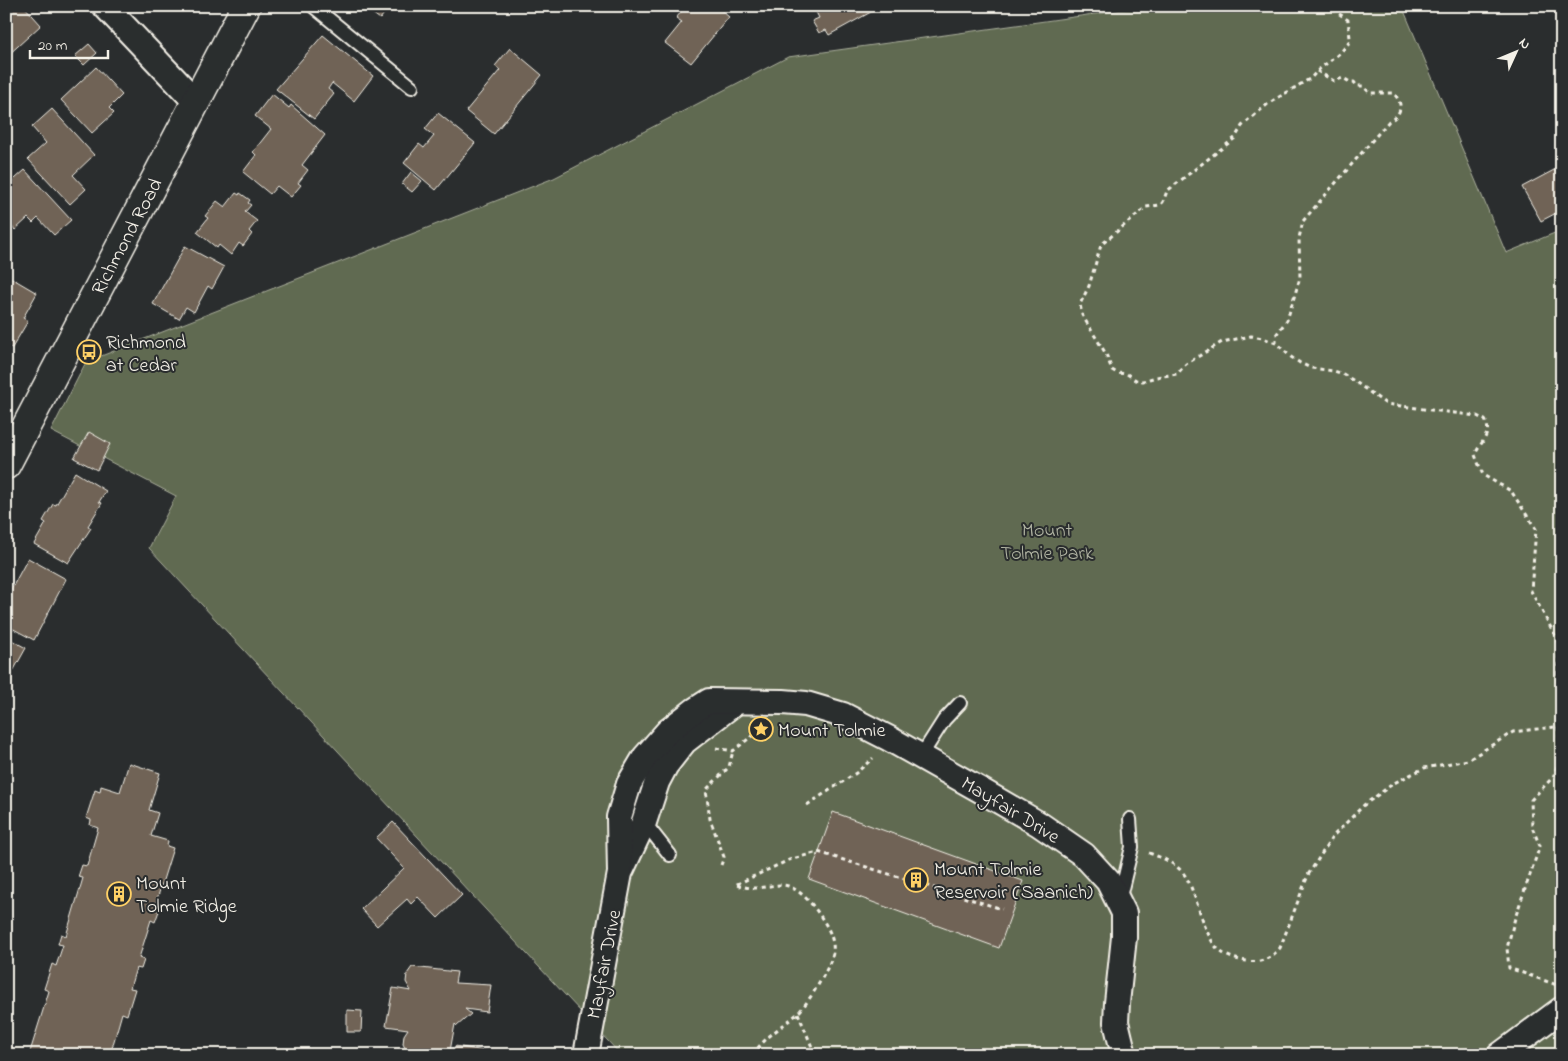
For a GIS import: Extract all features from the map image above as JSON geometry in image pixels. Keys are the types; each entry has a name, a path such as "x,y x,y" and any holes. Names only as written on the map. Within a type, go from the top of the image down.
{"main road":[{"name":"Richmond Road","path":"6,465 246,6"}],"street":[{"path":"105,6 196,102"},
{"name":"Mayfair Drive","path":"586,1055 620,873 619,817 629,784 645,757 668,731 694,710 709,701 806,704 843,716 921,756 1039,824 1084,855 1108,880 1124,914 1124,937 1116,1003 1116,1022 1124,1055"},
{"name":"Mayfair Drive","path":"620,873 644,822 666,765 684,742 736,702"},
{"path":"1500,1055 1562,1009"}],"lane":[{"path":"314,6 412,88"},
{"path":"921,756 944,720 960,703"},
{"path":"1119,901 1132,847 1130,819"},
{"path":"644,822 670,855"}],"path":[{"path":"1328,6 1348,20 1350,38 1348,44 1311,78 1269,103 1242,126 1235,138 1167,191 1160,205 1146,207 1101,245 1090,286 1080,304 1082,315 1106,354 1112,370 1117,373 1127,374 1136,380 1143,381 1177,374 1186,364 1222,342 1251,336 1276,343 1291,357 1311,368 1343,374 1358,382 1386,404 1476,416 1485,420 1488,430 1486,439 1475,455 1476,461 1483,475 1511,491 1536,529 1531,591 1556,637 1559,651 1557,675 1561,753 1554,776 1531,800 1532,827 1540,846 1515,918 1507,948 1509,968 1562,988"},
{"path":"1276,343 1276,334 1288,320 1300,278 1299,238 1303,221 1389,121 1400,113 1398,98 1393,93 1370,93 1363,86 1357,86 1354,82 1343,78 1334,81 1318,71"},
{"path":"1556,637 1562,642"},
{"path":"1132,847 1156,855 1177,866 1187,878 1209,935 1218,950 1234,959 1258,963 1272,958 1280,948 1308,875 1333,836 1364,805 1394,783 1424,768 1468,760 1513,732 1560,727"},
{"path":"721,865 724,857 710,819 706,790 729,767 733,751 761,730"},
{"path":"807,805 856,773 881,752 888,738"},
{"path":"719,749 733,751"},
{"path":"753,1055 760,1043 798,1013 821,980 834,952 832,938 825,923 798,891 786,886 774,885 754,888 735,885 789,860 818,852 1002,909"},
{"path":"798,1013 812,1047 820,1055 874,1055"}],"green space":[{"name":"Mount Tolmie Park","path":"1152,6 1402,6 1506,253 1562,230 1562,1055 621,1055 149,548 176,496 51,431 86,362 554,178 788,57"}],"building":[{"path":"6,6 24,6 41,25 6,57"},
{"path":"363,6 390,6 380,19"},
{"path":"679,6 716,6 729,17 691,63 665,43 682,22 676,18 683,10"},
{"path":"813,6 880,7 829,35 826,30 819,33 812,21 819,18"},
{"path":"323,35 373,76 354,101 332,83 328,89 334,94 314,119 276,89"},
{"path":"89,44 97,53 84,65 75,56"},
{"path":"510,48 542,75 494,134 466,111 500,70 495,66"},
{"path":"96,67 122,95 109,108 114,113 92,133 61,100"},
{"path":"272,94 289,108 291,105 325,135 302,165 308,170 298,183 301,185 291,197 277,186 270,194 243,172 256,155 253,152 271,129 255,116"},
{"path":"52,109 94,155 73,175 86,189 70,204 28,159 46,143 32,127"},
{"path":"438,113 475,143 436,190 404,163 419,144 424,148 434,136 425,129"},
{"path":"1562,168 1562,210 1541,221 1522,187 1554,170 1556,172"},
{"path":"25,170 71,220 54,235 38,218 33,223 28,218 15,230 6,220 6,187"},
{"path":"411,172 422,181 412,192 402,184"},
{"path":"236,193 239,195 240,193 250,200 248,203 251,205 245,212 257,221 249,231 252,234 243,246 239,243 231,255 219,245 217,248 197,232 208,218 205,216 217,201 225,207"},
{"path":"185,246 224,267 212,289 208,286 194,312 186,307 179,319 153,304"},
{"path":"8,276 37,293 23,318 28,321 12,348 7,346 6,348 6,279"},
{"path":"89,432 110,444 97,470 74,458"},
{"path":"75,472 106,491 99,502 102,503 88,526 91,528 68,563 34,544 46,523 43,521 53,504 56,505"},
{"path":"28,558 66,579 34,640 6,625 6,599"},
{"path":"6,637 26,648 6,684"},
{"name":"Mount Tolmie Ridge","path":"129,763 160,773 149,810 158,813 151,836 168,841 167,846 173,848 154,909 159,911 155,922 151,920 139,958 144,960 141,969 136,968 130,988 135,989 127,1015 122,1013 110,1055 29,1055 49,991 44,989 52,964 56,966 63,945 58,944 61,934 66,936 83,878 78,877 82,865 87,866 98,828 90,825 91,820 86,818 95,790 100,792 101,786 120,792"},
{"name":"Mount Tolmie Reservoir (Saanich)","path":"833,812 1023,881 999,948 809,879"},
{"path":"393,822 462,895 438,918 418,897 411,904 407,899 377,926 361,909 404,868 376,838"},
{"path":"412,967 457,972 455,983 491,985 487,1012 465,1009 471,1014 457,1026 455,1024 450,1051 454,1051 455,1046 508,1055 431,1055 406,1050 403,1044 404,1035 408,1029 386,1026 393,988 411,991 406,982 407,974"},
{"path":"347,1010 362,1011 361,1032 347,1032"}],"place":[{"name":"Richmond at Cedar","path":"89,352"},
{"name":"Mount Tolmie","path":"761,729"},
{"name":"Mount Tolmie Reservoir (Saanich)","path":"916,880"},
{"name":"Mount Tolmie Ridge","path":"119,894"}]}
